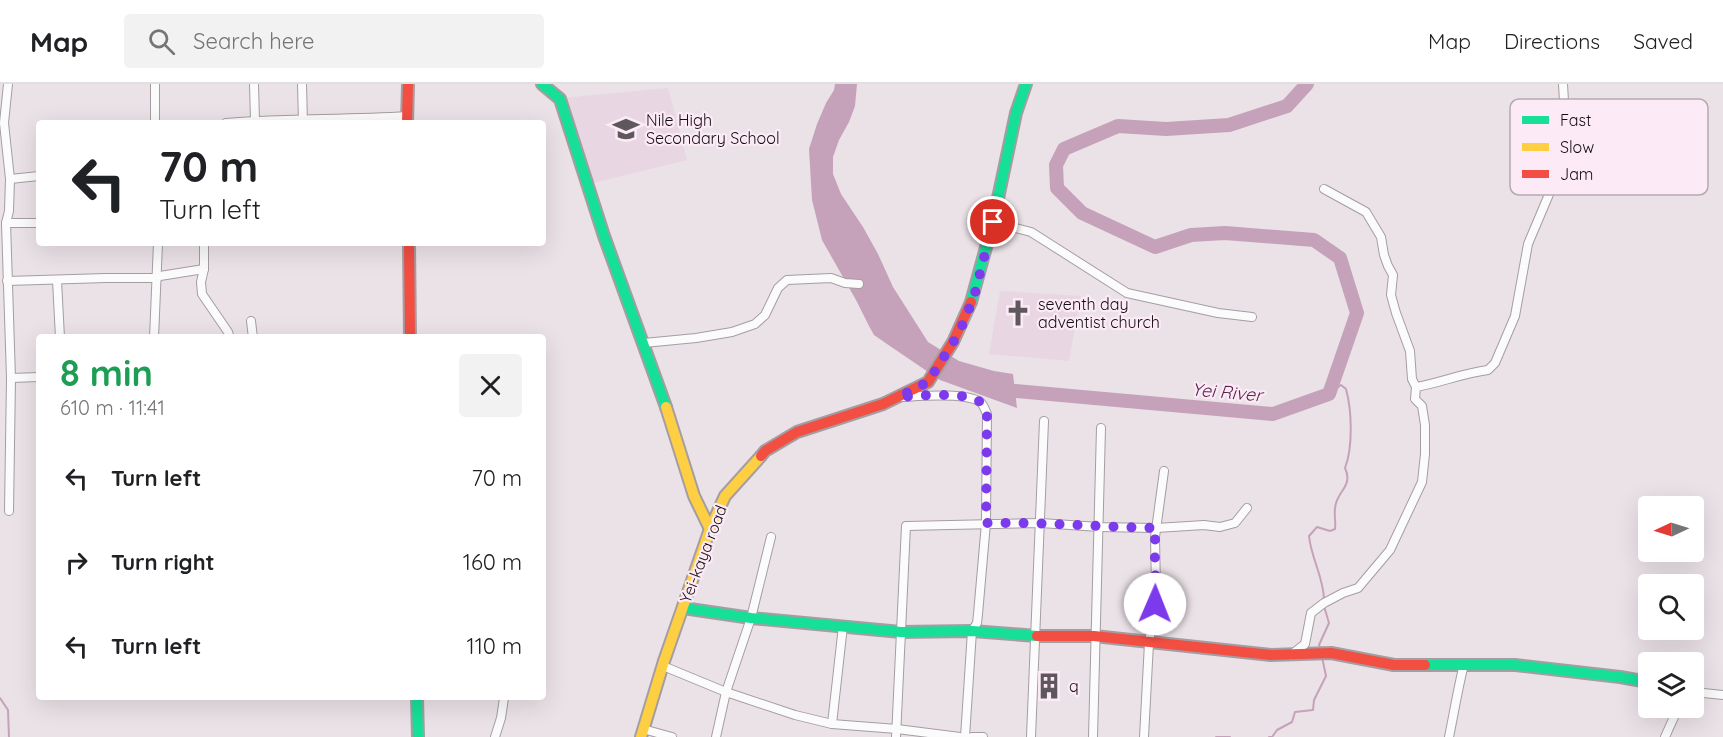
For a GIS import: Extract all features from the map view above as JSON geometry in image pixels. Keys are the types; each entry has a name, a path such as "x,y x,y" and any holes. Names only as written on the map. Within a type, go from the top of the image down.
{"street":[{"path":"8,84 4,123 10,179 9,211 6,223 11,378 9,511"},
{"path":"155,84 156,120"},
{"path":"254,84 255,120"},
{"path":"303,84 303,120"},
{"path":"407,120 408,84"},
{"path":"542,84 560,99 604,236 644,343 694,496 710,528"},
{"path":"1026,84 1016,113 993,222 1030,232 1127,293 1218,313 1252,317"},
{"path":"1563,84 1564,99"},
{"path":"10,179 36,176"},
{"path":"1291,655 1305,644 1311,613 1324,603 1358,588 1390,550 1422,482 1425,454 1425,425 1422,406 1415,399 1416,387 1412,379 1410,351 1391,295 1393,275 1384,255 1381,237 1366,212 1324,189"},
{"path":"1416,387 1488,370 1495,363 1515,316 1528,244 1549,195"},
{"name":"Yei-kaya road","path":"642,733 710,528 725,496 772,446 797,432 883,404 928,382 953,342 974,297 993,222"},
{"path":"6,223 36,223"},
{"path":"154,334 158,246"},
{"path":"204,246 202,294 229,334"},
{"path":"410,246 410,334"},
{"path":"7,281 157,278 204,269"},
{"path":"644,343 732,332 754,324 765,315 778,288 787,280 831,278 845,283 859,284"},
{"path":"57,280 60,334"},
{"path":"252,321 253,334"},
{"path":"11,378 36,377"},
{"path":"899,397 948,395 974,399 981,402 987,414 986,523 977,623 972,631 965,737"},
{"path":"1031,737 1044,421"},
{"path":"1093,737 1101,428"},
{"path":"1144,737 1149,643 1156,590 1154,551 1164,471"},
{"path":"896,733 906,526 1041,523 1156,528 1229,525 1234,523 1247,508"},
{"path":"716,737 726,692 751,618 771,537"},
{"path":"683,608 751,618 901,632 972,631 1035,636 1095,636 1270,655 1321,654 1394,665 1515,666 1638,680"},
{"path":"832,724 843,626"},
{"path":"1449,737 1464,664"},
{"path":"663,666 726,692 795,716 896,733 960,737"},
{"path":"1704,693 1723,694"},
{"path":"417,700 418,737"},
{"path":"495,737 504,700"},
{"path":"1665,737 1673,718"},
{"path":"642,733 672,737"},
{"path":"975,737 983,737"}],"shaded area":[{"path":"835,84 857,84 855,106 833,157 833,174 841,194 863,227 893,287 928,342 959,361 1013,374 1017,408 940,380 874,335 822,240 812,200 809,149 817,124"},
{"name":"Nile High Secondary School","path":"668,88 687,160 593,183 563,98"},
{"path":"1000,291 1081,296 1069,361 989,354"}],"waterway":[{"name":"Yei River","path":"998,387 1005,390 1273,414 1329,394 1357,313 1340,258 1314,240 1225,233 1191,235 1155,247 1082,213 1057,188 1056,165 1064,149 1118,126 1166,129 1229,125 1287,106 1307,84"},
{"path":"1324,600 1309,536 1317,527 1330,531 1335,529 1336,503 1347,480 1345,468 1351,429 1346,389 1341,385 1329,394"},
{"path":"1321,651 1319,645 1329,623 1324,606"},
{"path":"1269,737 1292,722 1295,712 1313,710 1314,700 1326,676 1322,657"},
{"path":"0,698 8,710 9,737"},
{"path":"1216,737 1230,737"}],"traffic: fast":[{"path":"542,84 560,99 604,236 666,407"},
{"path":"971,302 993,222 1016,113 1026,84"},
{"path":"683,608 751,618 901,632 972,631 1037,636"},
{"path":"1425,665 1515,665 1638,680"},
{"path":"417,700 418,737"}],"traffic: slow":[{"path":"666,407 694,496 710,529"},
{"path":"641,737 664,661 710,529 725,496 761,456"}],"traffic: jam":[{"path":"407,120 408,84"},
{"path":"409,246 410,334"},
{"path":"761,456 765,451 797,432 883,404 928,382 953,342 971,302"},
{"path":"1037,636 1094,636 1271,655 1331,653 1394,665 1425,665"}],"place":[{"name":"Nile High Secondary School","path":"626,129"},
{"name":"seventh day adventist church","path":"1018,313"},
{"name":"q","path":"1049,686"}],"route":[{"path":"993,222 974,297 959,333 928,382 899,397 948,395 981,402 987,414 986,523 1156,528 1155,604"}]}
